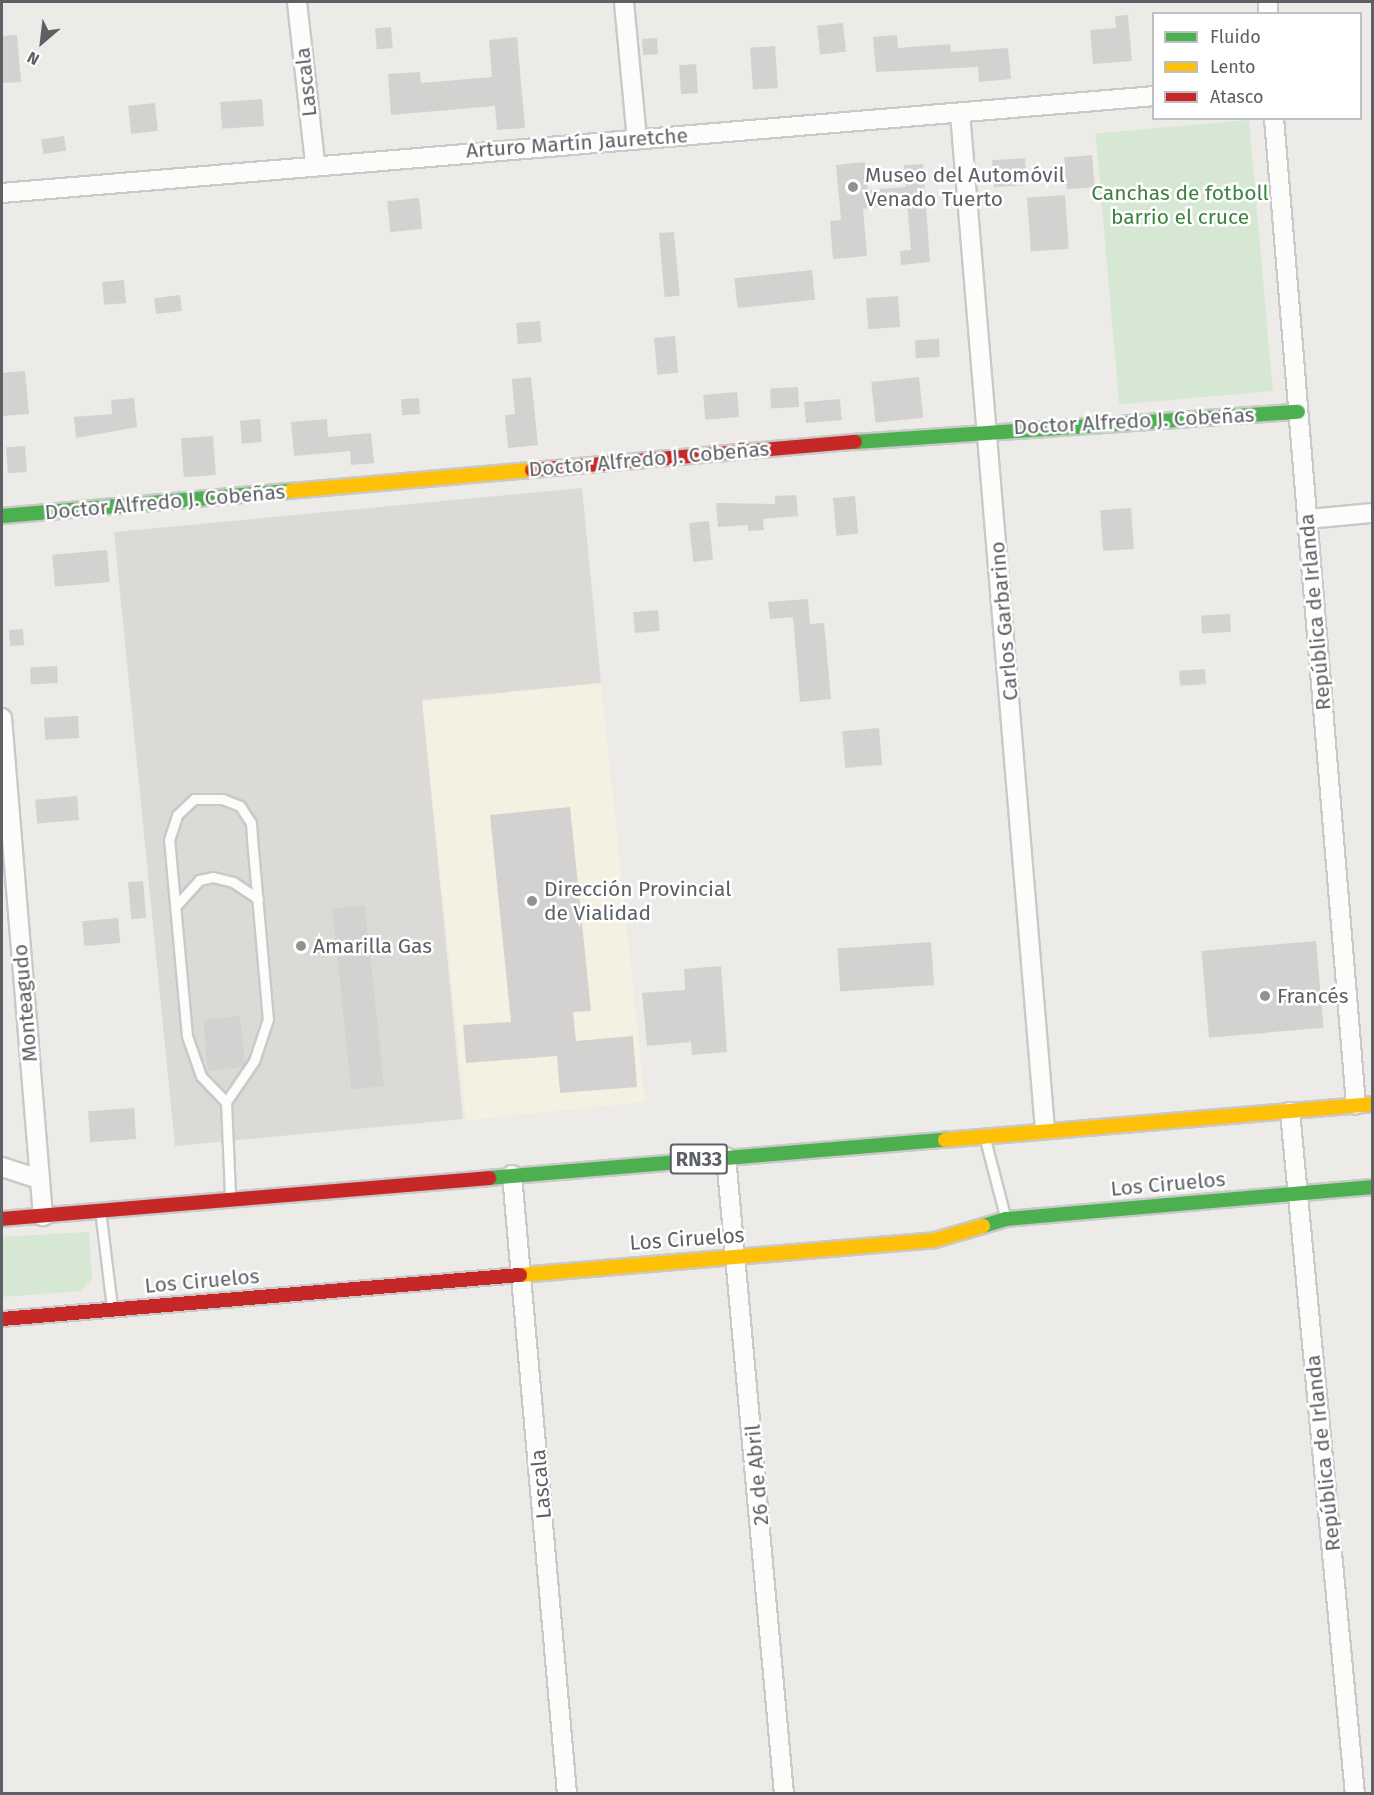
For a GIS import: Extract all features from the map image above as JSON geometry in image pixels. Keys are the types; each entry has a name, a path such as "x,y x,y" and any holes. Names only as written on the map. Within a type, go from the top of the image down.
{"main road":[{"name":"Doctor Alfredo J. Cobeñas","path":"2,516 989,430 1298,412"},
{"name":"RN33","path":"2,1219 984,1134 1290,1112 1364,1104"},
{"name":"Los Ciruelos","path":"2,1319 112,1311 522,1272 739,1257 935,1240 1006,1219 1372,1187"}],"street":[{"name":"Lascala","path":"297,2 315,162"},
{"path":"624,2 638,139"},
{"name":"Arturo Martín Jauretche","path":"2,193 315,162 638,139 1152,96"},
{"name":"Carlos Garbarino","path":"960,113 989,430 1045,1129"},
{"name":"República de Irlanda","path":"1274,120 1298,412 1364,1104"},
{"path":"1308,519 1372,513"},
{"name":"Monteagudo","path":"2,718 7,852 43,1216"},
{"name":"República de Irlanda","path":"1290,1112 1355,1794"},
{"name":"26 de Abril","path":"726,1157 739,1257 784,1794"},
{"path":"2,1167 40,1179"},
{"name":"Lascala","path":"512,1176 567,1794"}],"lane":[{"path":"226,1102 201,1076 187,1036 169,840 177,815 194,799 222,799 240,806 251,823 258,899 268,1019 254,1061 226,1102 230,1200"},
{"path":"175,907 199,880 213,877 233,882 258,899"},
{"path":"984,1134 1006,1219"},
{"path":"100,1211 112,1311"}],"shaded area":[{"name":"Amarilla Gas","path":"582,488 601,683 422,700 463,1119 175,1146 114,532"},
{"name":"Dirección Provincial de Vialidad","path":"601,683 645,1102 466,1121 422,702"}],"green space":[{"name":"Canchas de fotboll barrio el cruce","path":"1249,120 1273,391 1119,404 1096,133"},
{"path":"89,1232 92,1279 80,1291 2,1297 2,1237"}],"building":[{"path":"1128,15 1132,61 1093,64 1090,30 1116,28 1115,16"},
{"path":"843,23 846,52 820,55 817,26"},
{"path":"391,27 393,48 377,49 375,28"},
{"path":"17,35 21,82 2,83 2,36"},
{"path":"897,35 898,48 950,44 951,52 1008,48 1011,79 979,82 978,67 876,72 873,37"},
{"path":"517,37 525,128 497,130 495,106 391,115 388,74 420,72 421,83 492,77 489,40"},
{"path":"657,38 658,54 643,55 642,39"},
{"path":"775,46 778,88 753,90 750,48"},
{"path":"696,64 698,93 681,94 679,65"},
{"path":"262,99 264,126 222,129 220,102"},
{"path":"155,103 158,131 131,134 128,106"},
{"path":"64,136 66,151 43,154 41,139"},
{"path":"1092,155 1095,187 1067,189 1064,157"},
{"path":"1025,158 1027,185 994,187 992,160"},
{"path":"865,162 868,190 906,187 904,165 923,164 930,262 901,265 900,251 911,250 907,203 863,209 867,256 833,259 830,221 841,220 836,165"},
{"path":"1065,195 1069,249 1031,252 1027,198"},
{"path":"419,198 422,229 390,232 387,201"},
{"path":"674,232 680,296 665,297 659,233"},
{"path":"812,270 815,300 738,308 734,278"},
{"path":"124,280 126,303 104,305 102,282"},
{"path":"180,295 182,311 156,314 154,298"},
{"path":"898,296 900,327 868,329 866,298"},
{"path":"540,321 542,342 518,344 516,323"},
{"path":"675,336 678,373 657,375 654,338"},
{"path":"939,339 940,357 916,358 915,340"},
{"path":"25,371 29,414 2,416 2,373"},
{"path":"531,377 538,445 508,448 505,415 515,414 512,379"},
{"path":"919,377 923,418 876,423 871,382"},
{"path":"798,387 799,407 771,408 770,388"},
{"path":"737,392 739,417 705,420 703,395"},
{"path":"134,398 137,427 76,438 74,417 112,414 111,400"},
{"path":"419,398 420,414 402,415 401,399"},
{"path":"840,399 842,420 806,423 804,402"},
{"path":"260,419 262,442 242,444 240,421"},
{"path":"327,419 328,437 371,433 374,463 351,465 350,451 294,456 291,422"},
{"path":"213,436 216,475 184,477 181,438"},
{"path":"25,446 27,472 8,473 6,447"},
{"path":"796,495 798,516 763,519 764,530 748,531 748,525 718,527 716,503 775,504 775,496"},
{"path":"855,496 858,534 836,536 833,498"},
{"path":"1131,508 1134,549 1103,551 1100,510"},
{"path":"709,521 713,560 693,562 689,523"},
{"path":"107,550 110,582 55,587 52,555"},
{"path":"808,599 810,624 824,623 831,699 800,702 793,617 770,619 768,602"},
{"path":"658,610 660,631 635,633 633,612"},
{"path":"1230,614 1231,632 1202,633 1201,616"},
{"path":"23,629 24,645 10,646 9,630"},
{"path":"57,666 58,683 31,684 30,667"},
{"path":"1205,669 1206,684 1180,686 1179,671"},
{"path":"78,716 79,738 45,740 44,718"},
{"path":"879,728 882,765 845,768 842,731"},
{"path":"77,796 79,820 37,824 35,800"},
{"path":"570,807 591,1011 573,1012 576,1041 633,1036 637,1087 560,1093 557,1056 466,1063 463,1025 511,1022 490,815"},
{"path":"143,881 146,918 131,919 128,882"},
{"path":"365,905 384,1086 351,1089 332,908"},
{"path":"118,918 120,943 84,946 82,921"},
{"path":"1316,941 1324,1028 1209,1038 1201,951"},
{"path":"931,942 934,985 840,991 837,949"},
{"path":"721,966 727,1052 692,1055 691,1042 647,1046 642,993 685,990 684,969"},
{"path":"240,1016 245,1062 242,1067 208,1071 203,1020"},
{"path":"134,1108 136,1139 90,1142 88,1111"}],"traffic: fast":[{"path":"855,442 1298,412"},
{"path":"2,516 290,491"},
{"path":"489,1178 945,1140"},
{"path":"983,1226 1006,1219 1372,1187"}],"traffic: slow":[{"path":"290,491 532,470"},
{"path":"945,1140 1372,1104"},
{"path":"520,1275 935,1240 983,1226"}],"traffic: jam":[{"path":"532,470 855,442"},
{"path":"2,1219 489,1178"},
{"path":"2,1319 520,1275"}],"place":[{"name":"Museo del Automóvil Venado Tuerto","path":"853,187"},
{"name":"Dirección Provincial de Vialidad","path":"532,901"},
{"name":"Amarilla Gas","path":"301,946"},
{"name":"Francés","path":"1265,996"}]}
